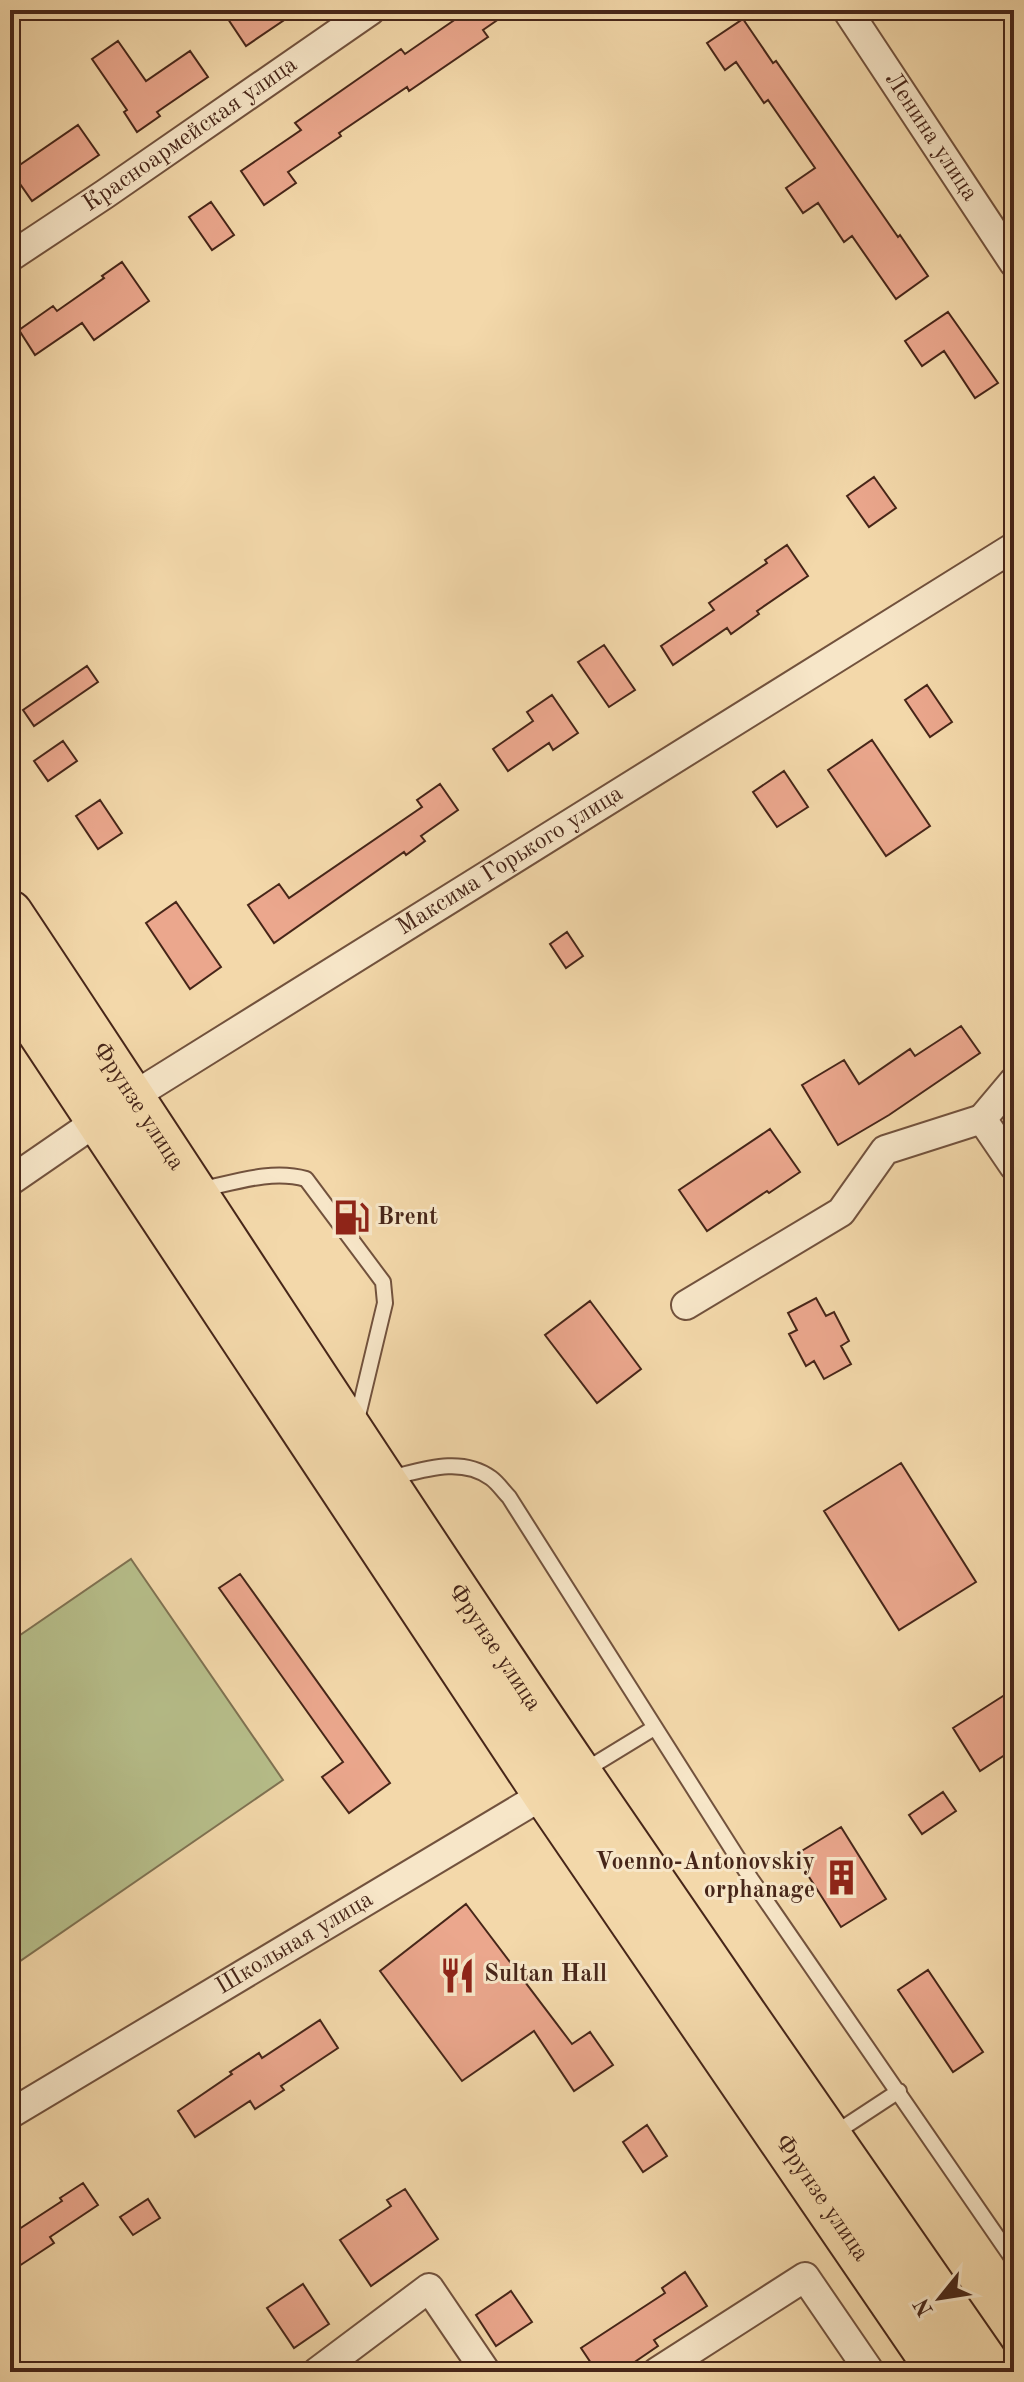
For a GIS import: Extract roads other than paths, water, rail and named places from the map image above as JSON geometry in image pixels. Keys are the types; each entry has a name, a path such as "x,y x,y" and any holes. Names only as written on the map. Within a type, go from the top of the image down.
{"main road":[{"name":"Фрунзе улица","path":"10,913 116,1108 562,1784 940,2372"},
{"name":"Фрунзе улица","path":"10,987 116,1108 195,1191 382,1479 562,1784 829,2137 992,2372"}],"street":[{"name":"Красноармейская улица","path":"10,257 371,10"},
{"name":"Ленина улица","path":"847,10 1014,263"},
{"name":"Максима Горького улица","path":"10,1181 116,1108 1014,547"},
{"path":"686,1305 841,1212 885,1150 982,1119 1014,1081"},
{"path":"982,1119 1014,1166"},
{"name":"Школьная улица","path":"10,2114 562,1784"},
{"path":"657,2372 805,2277 870,2372"},
{"path":"317,2372 429,2288 486,2372"}],"lane":[{"path":"195,1191 273,1175 290,1174 306,1179 383,1282 385,1303 354,1436"},
{"path":"382,1479 452,1465 467,1467 491,1478 509,1497 751,1879 1014,2261"},
{"path":"562,1784 654,1728"},
{"path":"829,2137 899,2091"}],"place":[{"name":"Brent","path":"351,1218"},
{"name":"Voenno-Antonovskiy orphanage","path":"841,1877"},
{"name":"Sultan Hall","path":"458,1975"}]}
